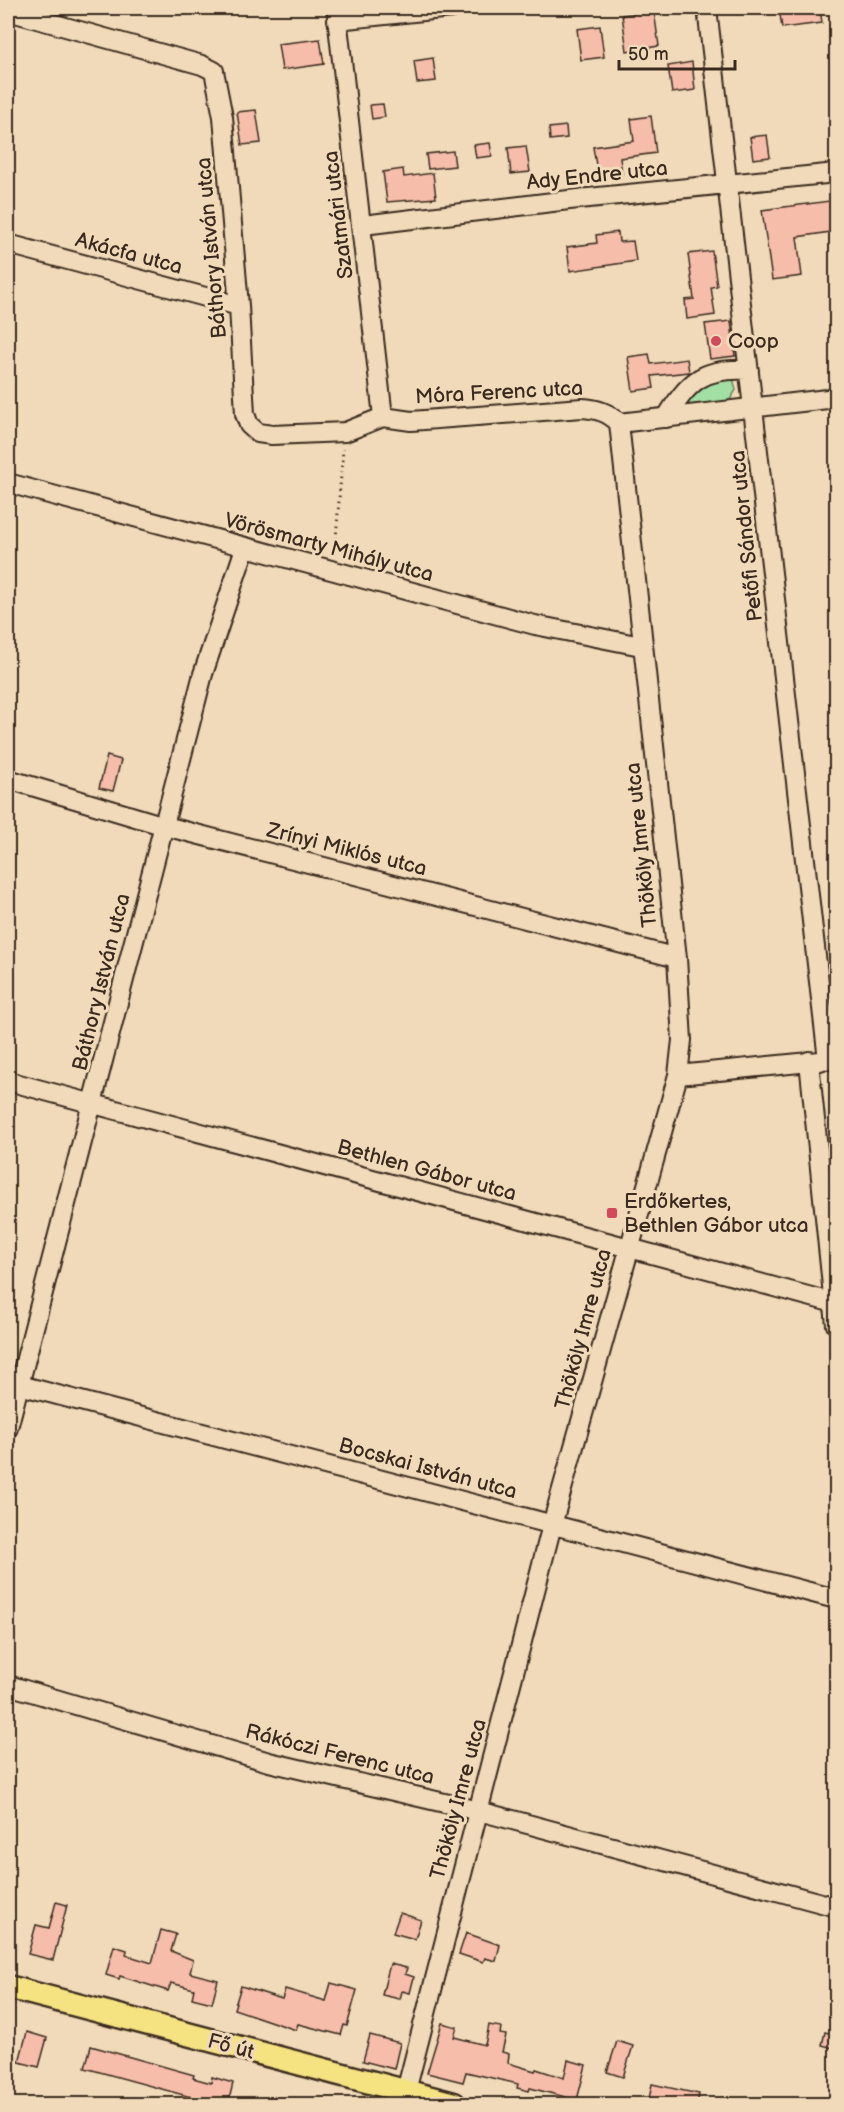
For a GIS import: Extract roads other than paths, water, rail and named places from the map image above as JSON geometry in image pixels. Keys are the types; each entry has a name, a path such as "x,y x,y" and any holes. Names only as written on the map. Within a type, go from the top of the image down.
{"main road":[{"name":"Fő út","path":"8,1988 454,2104"}],"street":[{"path":"336,14 452,8"},
{"name":"Petőfi Sándor utca","path":"707,8 832,1060"},
{"path":"8,12 52,16"},
{"name":"Szatmári utca","path":"336,14 363,225 383,417"},
{"name":"Báthory István utca","path":"52,16 210,67 218,79 239,306 245,414"},
{"name":"Ady Endre utca","path":"363,225 729,183 837,173"},
{"name":"Akácfa utca","path":"8,244 239,306"},
{"path":"666,418 684,390 710,372 725,369 749,370"},
{"path":"620,423 837,398"},
{"name":"Móra Ferenc utca","path":"245,414 249,425 258,433 272,435 345,432 383,417 411,421 582,408 605,412 620,423"},
{"name":"Thököly Imre utca","path":"406,2091 552,1526 678,1075 682,1040 677,958 641,646 620,423"},
{"name":"Vörösmarty Mihály utca","path":"8,483 535,625 641,646"},
{"name":"Báthory István utca","path":"8,1428 13,1383 93,1104 203,674 245,548"},
{"name":"Zrínyi Miklós utca","path":"8,779 165,826 677,958"},
{"path":"678,1075 832,1060"},
{"path":"809,1061 837,1325"},
{"name":"Bethlen Gábor utca","path":"8,1081 834,1303"},
{"name":"Bocskai István utca","path":"13,1383 440,1493 552,1526 837,1599"},
{"name":"Rákóczi Ferenc utca","path":"8,1685 269,1762 479,1811 837,1907"}],"place":[{"name":"Coop","path":"716,341"},
{"name":"Erdőkertes, Bethlen Gábor utca","path":"612,1213"}]}
